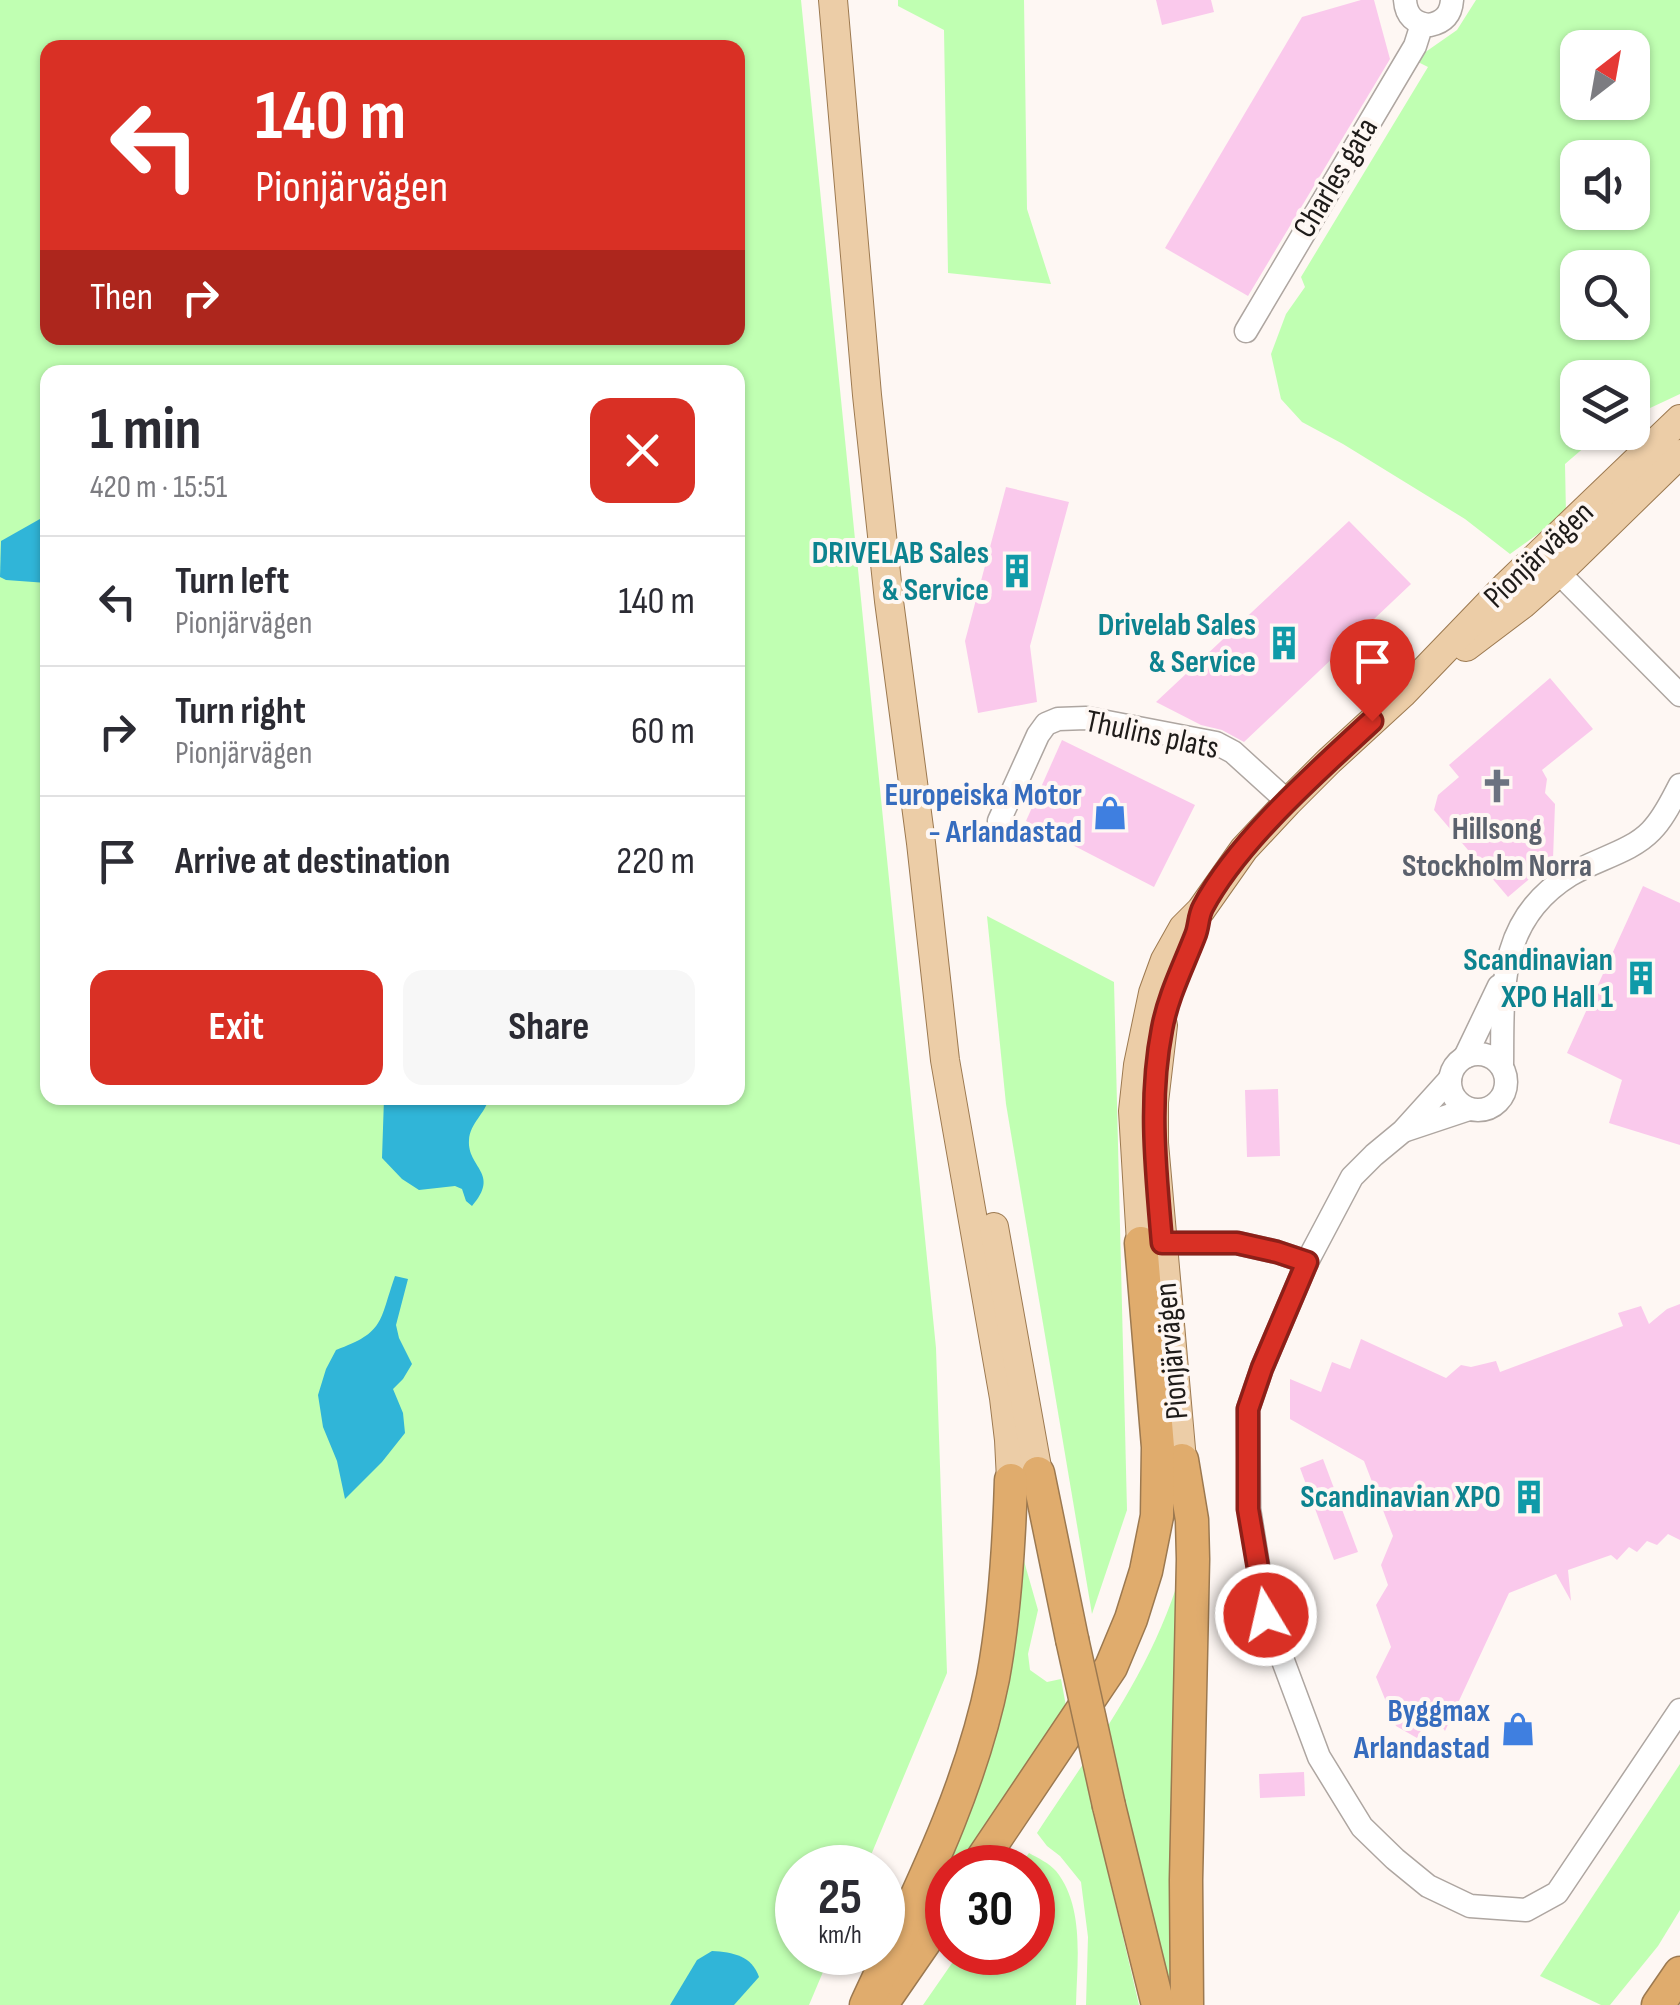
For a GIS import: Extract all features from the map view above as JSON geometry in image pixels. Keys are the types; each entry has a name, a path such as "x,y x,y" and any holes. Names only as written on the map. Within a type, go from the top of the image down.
{"highway":[{"path":"991,1845 1110,1667 1132,1618 1146,1571 1157,1516 1152,1243"},
{"path":"1014,1845 1124,1682 1137,1654 1164,1575 1182,1460"},
{"path":"1182,1460 1192,1520 1193,1559 1186,2005"},
{"path":"1025,1477 1072,1639 1158,2005"},
{"path":"866,2005 934,1859 967,1772 992,1680 1025,1477"},
{"path":"881,2005 925,1941"},
{"path":"1658,2005 1680,1973"},
{"path":"906,2005 927,1975"}],"main road":[{"path":"832,0 867,396 945,1060 1010,1440 1025,1477"},
{"name":"Pionjärvägen","path":"1549,563 1680,418"},
{"name":"Pionjärvägen","path":"1182,1460 1133,1111 1144,1028 1165,960 1182,928 1201,910 1244,850 1329,761 1549,563 1680,454"}],"street":[{"path":"1405,0 1409,16 1430,25 1442,20 1452,0"},
{"name":"Charles gata","path":"1246,330 1414,46 1422,24"},
{"path":"1549,563 1680,695"},
{"name":"Thulins plats","path":"1000,821 1038,735 1046,724 1058,719 1086,718 1216,743 1233,752 1288,802"},
{"path":"1403,1131 1469,1110 1491,1108 1500,1100 1506,1089 1502,1067 1503,979 1518,934 1538,902 1570,875 1650,832 1680,785"},
{"path":"1465,1057 1503,979"},
{"path":"1502,1067 1485,1055 1475,1054 1457,1063 1450,1079 1403,1131 1352,1177 1307,1262 1248,1409 1248,1509 1266,1615 1319,1757 1362,1827 1428,1886 1470,1906 1526,1910 1557,1893 1680,1710"},
{"path":"1450,1079 1453,1096 1469,1110"},
{"name":"Pionjärvägen","path":"1152,1243 1237,1243 1307,1262"}],"green space":[{"path":"0,0 801,0 936,1348 947,1673 875,1845 775,1845 775,1975 822,1975 809,2005 0,2005"},
{"path":"898,0 1024,0 1027,209 1051,284 948,273 944,30 898,6"},
{"path":"1476,0 1680,0 1680,394 1650,408 1650,360 1560,360 1560,450 1581,450 1565,464 1566,514 1510,554 1465,519 1302,422 1281,399 1271,354 1286,314 1305,287 1301,277 1428,67 1414,60 1457,30"},
{"path":"987,916 1114,982 1127,1510 1092,1614 1006,1104"},
{"path":"1020,1547 1038,1610 1028,1654 1030,1670 1047,1682 1061,1679 1068,1717 978,1845 934,1845"},
{"path":"1176,1588 1171,1990 1120,1808 1097,1826 1139,2005 1086,2005 1088,1937 1081,1882 1055,1852 1055,1845 1046,1845 1037,1833 1132,1685"},
{"path":"1680,1764 1680,1910 1658,1946 1610,2005 1601,2005 1540,1976"},
{"path":"1056,1871 1072,1901 1075,1918 1076,2005 923,2005 944,1975 1055,1975"},
{"path":"925,1875 925,1921 905,1950"}],"water":[{"path":"40,519 40,582 0,577 1,541"},
{"path":"384,1105 486,1105 469,1140 483,1178 480,1195 472,1206 462,1189 455,1186 419,1190 382,1158"},
{"path":"395,1276 408,1279 396,1325 412,1364 393,1389 403,1413 405,1433 345,1499 337,1461 323,1427 318,1395 336,1350 364,1337 378,1323"},
{"path":"712,1951 741,1956 752,1964 759,1977 734,2005 670,2005 697,1960"}],"building":[{"path":"1156,0 1211,0 1214,12 1162,25"},
{"path":"1374,0 1390,59 1248,296 1165,248 1302,17"},
{"name":"DRIVELAB Sales & Service","path":"1006,487 1069,502 1030,646 1037,702 978,713 965,641"},
{"name":"Drivelab Sales & Service","path":"1349,521 1411,584 1244,742 1156,702"},
{"name":"Hillsong Stockholm Norra","path":"1550,678 1593,729 1542,770 1547,779 1545,793 1555,804 1553,859 1508,897 1434,810 1438,795 1459,777 1449,765"},
{"name":"Europeiska Motor - Arlandastad","path":"1062,740 1195,805 1154,887 1026,821"},
{"name":"Scandinavian XPO Hall 1","path":"1643,886 1680,903 1680,1145 1609,1123 1622,1080 1567,1053"},
{"path":"1278,1089 1280,1156 1247,1157 1245,1090"},
{"name":"Scandinavian XPO","path":"1680,1304 1680,1540 1668,1534 1657,1545 1647,1541 1637,1552 1629,1547 1617,1560 1611,1555 1568,1570 1571,1601 1556,1574 1509,1593 1445,1731 1431,1711 1417,1738 1396,1726 1376,1677 1391,1647 1376,1605 1388,1585 1381,1565 1393,1536 1364,1461 1290,1419 1290,1379 1321,1392 1332,1362 1350,1369 1361,1339 1446,1378 1461,1365 1471,1367 1496,1361 1500,1372 1623,1326 1618,1313 1641,1306 1649,1324"},
{"path":"1323,1459 1358,1552 1334,1560 1300,1468"},
{"path":"1304,1772 1305,1796 1260,1798 1259,1774"}],"place":[{"name":"DRIVELAB Sales & Service","path":"1017,571"},
{"name":"Drivelab Sales & Service","path":"1284,643"},
{"name":"Hillsong Stockholm Norra","path":"1497,786"},
{"name":"Europeiska Motor - Arlandastad","path":"1110,813"},
{"name":"Scandinavian XPO Hall 1","path":"1641,978"},
{"name":"Scandinavian XPO","path":"1529,1497"},
{"name":"Byggmax Arlandastad","path":"1518,1729"}],"route":[{"path":"1266,1615 1248,1509 1248,1409 1307,1262 1237,1243 1162,1243 1154,1144 1158,1064 1168,1003 1196,934 1201,910 1244,850 1372,721"}]}
